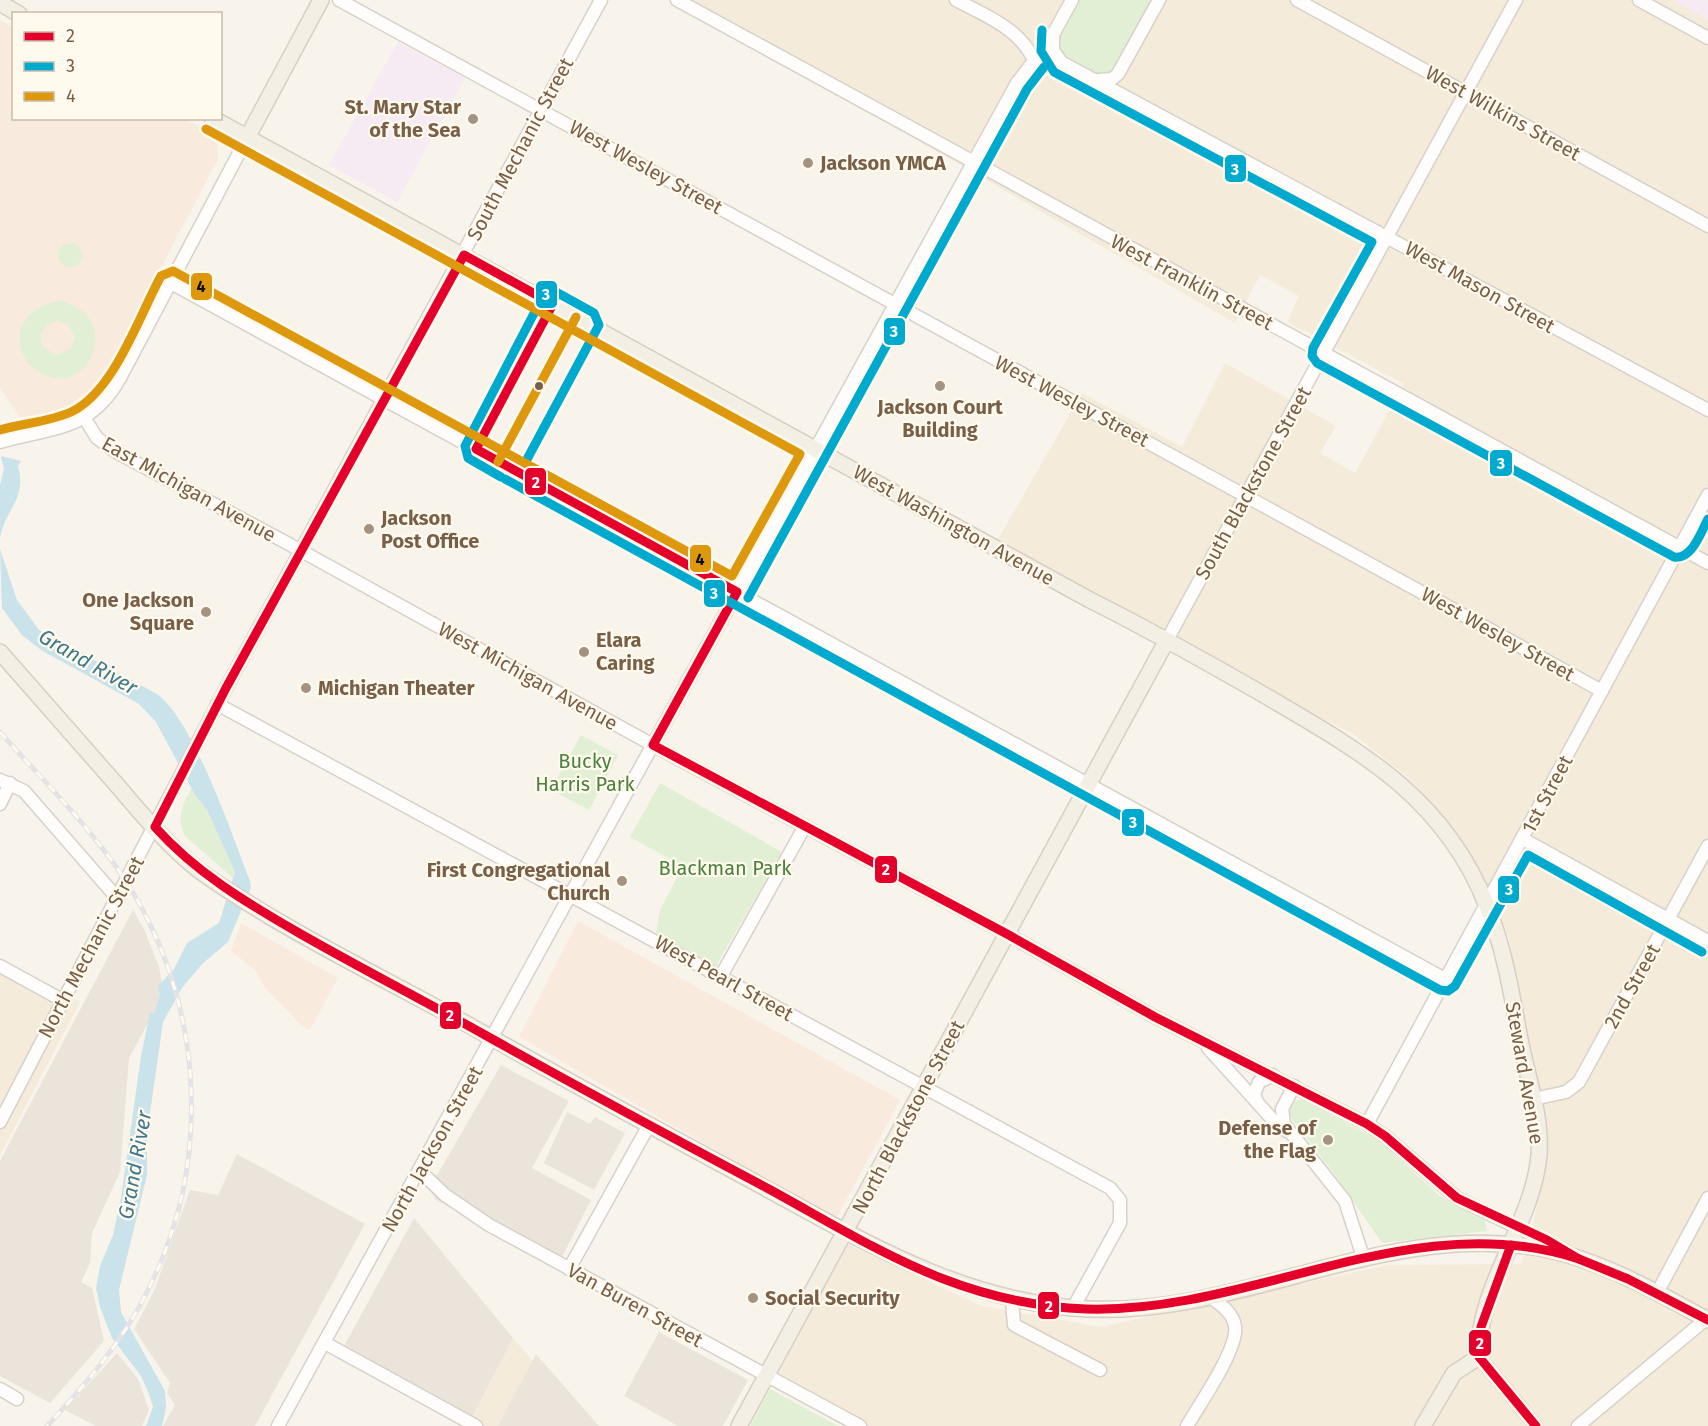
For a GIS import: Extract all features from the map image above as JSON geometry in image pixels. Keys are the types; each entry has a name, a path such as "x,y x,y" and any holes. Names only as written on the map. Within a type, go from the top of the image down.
{"main road":[{"path":"247,138 321,0"},
{"path":"0,3 16,12"},
{"name":"West Washington Avenue","path":"216,120 1090,600 1167,640 1370,758 1400,783 1431,815"},
{"name":"South Blackstone Street","path":"1007,934 1167,640"},
{"path":"0,652 155,827 189,863 219,885 649,1125 845,1232 931,1274 1012,1300 1073,1308 1154,1307 1212,1298 1362,1257 1450,1246 1511,1245 1542,1249 1579,1259 1641,1285 1707,1320"},
{"name":"Steward Avenue","path":"1431,815 1461,856 1487,904 1505,958 1539,1129 1539,1156 1534,1182 1481,1327 1479,1357"},
{"name":"North Blackstone Street","path":"739,1426 1007,934"},
{"path":"1423,1426 1454,1373 1479,1357"}],"street":[{"name":"West Wesley Street","path":"339,0 1602,691"},
{"name":"South Mechanic Street","path":"301,551 601,0"},
{"name":"West Franklin Street","path":"677,0 1708,563"},
{"path":"956,0 1014,32 1026,45 1034,60"},
{"name":"North Jackson Street","path":"278,1426 1017,83 1054,33 1072,0"},
{"path":"1097,80 1112,79 1118,74 1159,0"},
{"name":"West Wilkins Street","path":"1297,0 1708,226"},
{"name":"South Blackstone Street","path":"1167,640 1516,0"},
{"path":"1639,0 1708,38"},
{"path":"1054,33 1051,40 1053,50 1061,62"},
{"name":"West Mason Street","path":"1034,60 1046,57 1061,62 1125,94 1708,410"},
{"path":"1118,74 1120,86 1125,94"},
{"path":"0,442 68,426 85,419 102,405 113,390 247,138"},
{"path":"171,283 1445,979"},
{"name":"East Michigan Avenue","path":"85,419 97,438 116,452 301,551"},
{"name":"1st Street","path":"1367,1124 1708,495"},
{"name":"North Mechanic Street","path":"0,1122 62,999 118,899 174,787 301,551"},
{"name":"West Michigan Avenue","path":"301,551 653,745 1198,1039 1367,1124 1385,1136 1457,1198 1519,1226 1579,1259"},
{"name":"West Pearl Street","path":"218,704 1102,1184 1116,1195 1121,1210 1120,1223 1073,1308"},
{"path":"0,804 5,782 27,795 118,899"},
{"path":"721,976 805,826"},
{"path":"1523,839 1708,941"},
{"name":"2nd Street","path":"1533,1099 1566,1092 1579,1082 1708,846"},
{"path":"0,966 62,999"},
{"name":"West Michigan Avenue","path":"1198,1039 1288,1132 1345,1201 1362,1257"},
{"path":"1258,1103 1254,1094 1256,1087 1263,1079 1273,1075"},
{"path":"1288,1132 1281,1112 1294,1086"},
{"path":"569,1269 649,1125"},
{"name":"Van Buren Street","path":"419,1170 445,1195 489,1225 860,1426"},
{"path":"1657,1293 1708,1198"},
{"path":"1187,1426 1229,1351 1236,1334 1232,1317 1212,1298"},
{"path":"1012,1300 1014,1325 1100,1370"},
{"path":"1578,1426 1707,1320"},
{"path":"325,1343 476,1426"},
{"path":"1479,1357 1536,1426"},
{"path":"0,1389 17,1399"}],"shaded area":[{"path":"673,0 1708,0 1708,1426 852,1426 770,1382 845,1243 982,1306 1101,1327 1388,1265 1520,1264 1529,1243 1543,1172 1527,1108 1509,940 1487,887 1460,839 1444,818 1409,778 1353,734 1253,683 997,541 1082,393 1182,447 1225,363 1336,426 1320,453 1355,473 1404,384 1287,322 1299,296 1260,275 1235,323"},
{"path":"1671,0 1708,0 1708,20"},
{"path":"0,20 12,27 12,120 186,120 217,135 218,159 107,370 77,403 48,416 26,419 20,417 0,388"},
{"path":"398,42 465,78 397,202 329,165"},
{"path":"133,910 144,929 159,967 164,994 129,1058 120,1172 92,1233 90,1263 81,1282 92,1288 104,1341 50,1403 0,1376 0,1161"},
{"path":"578,921 900,1100 836,1219 519,1037"},
{"path":"241,923 338,978 310,1030 303,1027 265,988 255,970 231,951"},
{"path":"0,959 80,1002 0,1155"},
{"path":"501,1065 569,1101 532,1168 591,1200 558,1265 436,1200 429,1189"},
{"path":"567,1112 590,1124 595,1117 625,1133 594,1190 544,1163"},
{"path":"237,1154 365,1224 255,1426 163,1426 175,1405 167,1393 170,1383 134,1329 154,1291 190,1190 218,1195"},
{"path":"414,1218 513,1338 472,1417 344,1346"},
{"path":"659,1332 748,1380 723,1426 678,1426 624,1396"},
{"path":"513,1338 591,1426 467,1426"},
{"path":"117,1353 138,1379 149,1410 142,1426 96,1426 65,1410"},
{"path":"536,1354 599,1426 498,1426"}],"green space":[{"path":"1072,0 1159,0 1118,74 1103,81 1061,62 1054,33"},
{"path":"70,243 79,246 82,255 79,264 70,267 61,264 58,255 61,246"},
{"path":"61,301 80,310 92,323 96,337 93,352 86,366 74,375 59,378 42,374 26,361 21,347 21,328 26,319 32,312 50,303","holes":["57,321 68,324 75,338 71,348 57,355 43,347 41,338 46,327"]},
{"name":"Bucky Harris Park","path":"581,735 618,755 589,810 551,790"},
{"name":"Blackman Park","path":"660,783 782,852 716,966 656,933 660,910 683,866 630,837"},
{"path":"192,788 207,810 235,872 233,878 185,836 181,823 181,811"},
{"path":"1301,1099 1377,1139 1440,1196 1485,1221 1487,1231 1382,1243 1333,1172 1291,1118 1288,1110 1292,1102"},
{"path":"770,1389 838,1426 750,1426"}],"water":[{"path":"1,456 21,461 18,466 20,487 18,496 0,538 0,485 4,469"},
{"name":"Grand River","path":"0,549 17,600 39,630 157,694 171,708 185,728 211,780 250,881 251,887 228,942 202,964 182,988 163,1022 147,1134 147,1175 119,1290 121,1312 165,1391 166,1408 162,1426 146,1426 153,1407 149,1394 141,1376 112,1338 100,1307 96,1288 100,1266 113,1235 121,1198 141,1056 150,1013 154,1013 160,995 158,986 174,969 187,943 219,923 235,872 207,810 194,793 156,722 139,704 41,650 22,635 2,608"}],"railway":[{"path":"0,732 89,831 135,896 158,942 175,990 186,1040 191,1090 190,1141 183,1191 169,1240 149,1288 128,1326 103,1361 47,1426"}],"transit line":[{"name":"3","path":"1042,30 1041,51 1054,72 1372,242 1313,348 1312,356 1317,363 1674,557 1680,557 1691,550 1708,519"},
{"name":"3","path":"748,598 1027,89 1044,67"},
{"name":"4","path":"0,430 63,415 86,402 113,371 161,276 173,271 732,576 800,454 206,129"},
{"name":"2","path":"464,255 553,304 476,449 737,592 653,745 1007,934 1155,1017 1367,1124 1385,1136 1457,1198 1547,1240 1579,1259 1517,1246 1455,1244 1394,1252 1210,1296 1148,1306 1068,1308 1012,1300 976,1290 918,1269 874,1247 555,1074 280,922 223,886 187,859 155,827 226,688 464,255"},
{"name":"3","path":"501,477 468,458 465,446 542,298 548,293 556,292 594,313 599,325 525,463"},
{"name":"4","path":"498,462 576,317"},
{"name":"3","path":"505,479 1440,990 1448,991 1455,986 1528,855 1702,952"},
{"name":"2","path":"1511,1245 1481,1327 1479,1357 1536,1426"},
{"name":"2","path":"1579,1259 1628,1279 1708,1320"}],"place":[{"name":"St. Mary Star of the Sea","path":"473,119"},
{"name":"Jackson YMCA","path":"808,163"},
{"name":"Jackson Court Building","path":"940,386"},
{"name":"Jackson Post Office","path":"369,529"},
{"name":"One Jackson Square","path":"206,612"},
{"name":"Elara Caring","path":"584,652"},
{"name":"Michigan Theater","path":"306,688"},
{"name":"First Congregational Church","path":"622,881"},
{"name":"Defense of the Flag","path":"1328,1140"},
{"name":"Social Security","path":"753,1298"}]}
